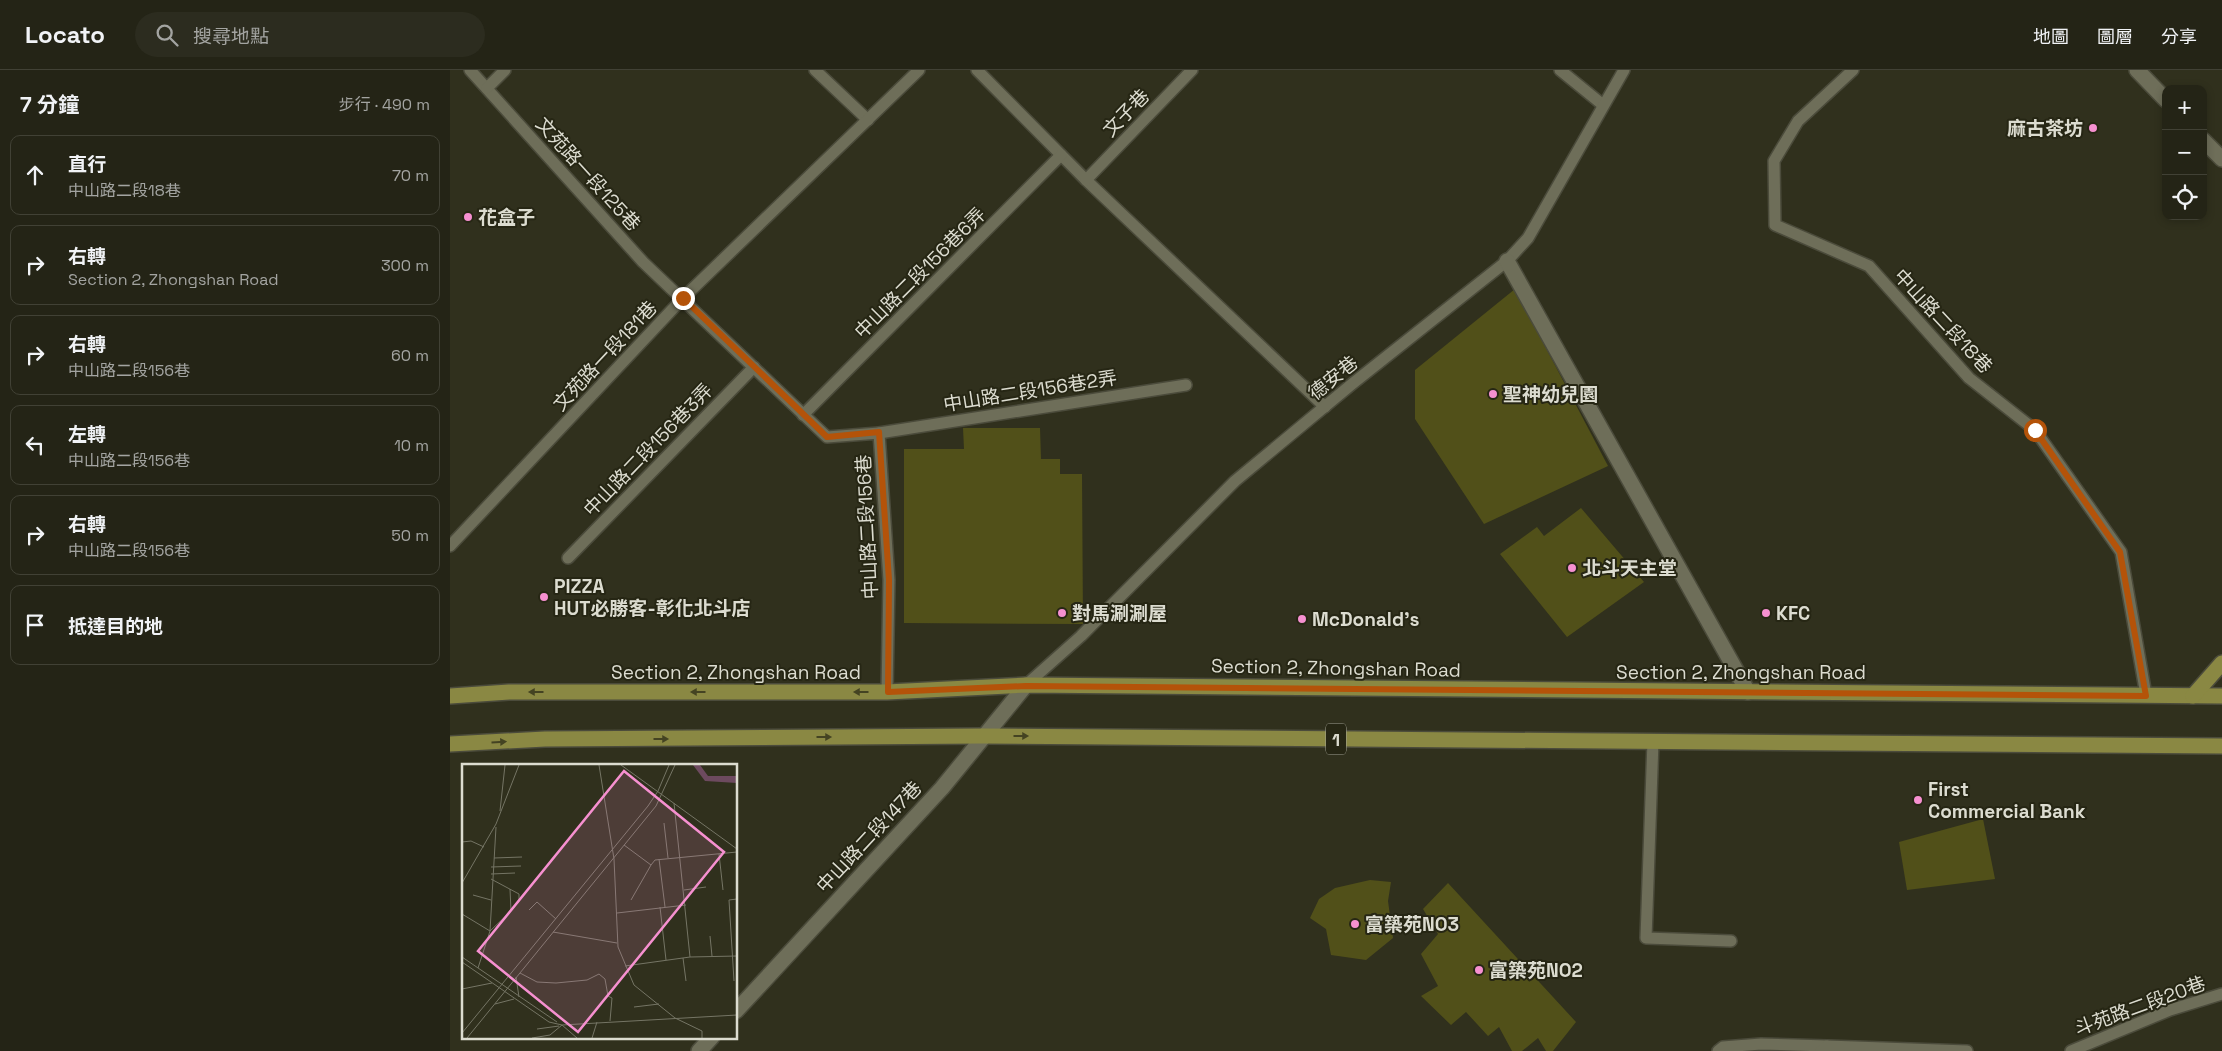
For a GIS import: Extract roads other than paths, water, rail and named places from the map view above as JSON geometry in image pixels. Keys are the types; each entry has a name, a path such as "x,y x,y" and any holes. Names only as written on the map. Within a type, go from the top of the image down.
{"main road":[{"path":"2192,696 2222,663"},
{"name":"Section 2, Zhongshan Road","path":"450,696 509,692 888,692 1026,686 2222,696"},
{"name":"1","path":"450,744 545,739 983,736 2222,746"}],"street":[{"path":"2137,70 2162,96"},
{"path":"2207,144 2222,159"},
{"path":"1507,261 1748,692"},
{"name":"中山路二段147巷","path":"738,1009 942,788 1026,686"},
{"path":"699,1051 711,1038"}],"lane":[{"name":"文苑路一段125巷","path":"470,70 643,262 683,298"},
{"path":"487,88 505,70"},
{"path":"815,70 868,120"},
{"name":"文苑路一段181巷","path":"450,546 683,298 919,70"},
{"path":"977,70 1086,180 1325,407"},
{"name":"文子巷","path":"1086,180 1192,70"},
{"path":"1560,70 1603,105"},
{"name":"德安巷","path":"1026,686 1081,636 1236,481 1507,261 1528,238 1624,70"},
{"name":"中山路二段18巷","path":"1853,70 1798,121 1774,161 1775,225 1869,266 1969,378 2035,430 2120,552 2146,696"},
{"name":"中山路二段156巷6弄","path":"803,415 1061,155"},
{"name":"中山路二段156巷","path":"683,298 827,437 879,432 889,580 888,692"},
{"name":"中山路二段156巷3弄","path":"568,558 754,367"},
{"name":"中山路二段156巷2弄","path":"879,432 1186,385"},
{"path":"1653,741 1646,938 1732,940"},
{"name":"斗苑路二段20巷","path":"2071,1051 2170,1010 2222,994"},
{"path":"1718,1051 1723,1047 1761,1044 1824,1048 1966,1051"}],"place":[{"name":"麻古茶坊","path":"2093,128"},
{"name":"花盒子","path":"468,217"},
{"name":"聖神幼兒園","path":"1493,394"},
{"name":"北斗天主堂","path":"1572,568"},
{"name":"PIZZA HUT必勝客-彰化北斗店","path":"544,597"},
{"name":"對馬涮涮屋","path":"1062,613"},
{"name":"KFC","path":"1766,613"},
{"name":"McDonald's","path":"1302,619"},
{"name":"First Commercial Bank","path":"1918,800"},
{"name":"富築苑NO3","path":"1355,924"},
{"name":"富築苑NO2","path":"1479,970"}]}
